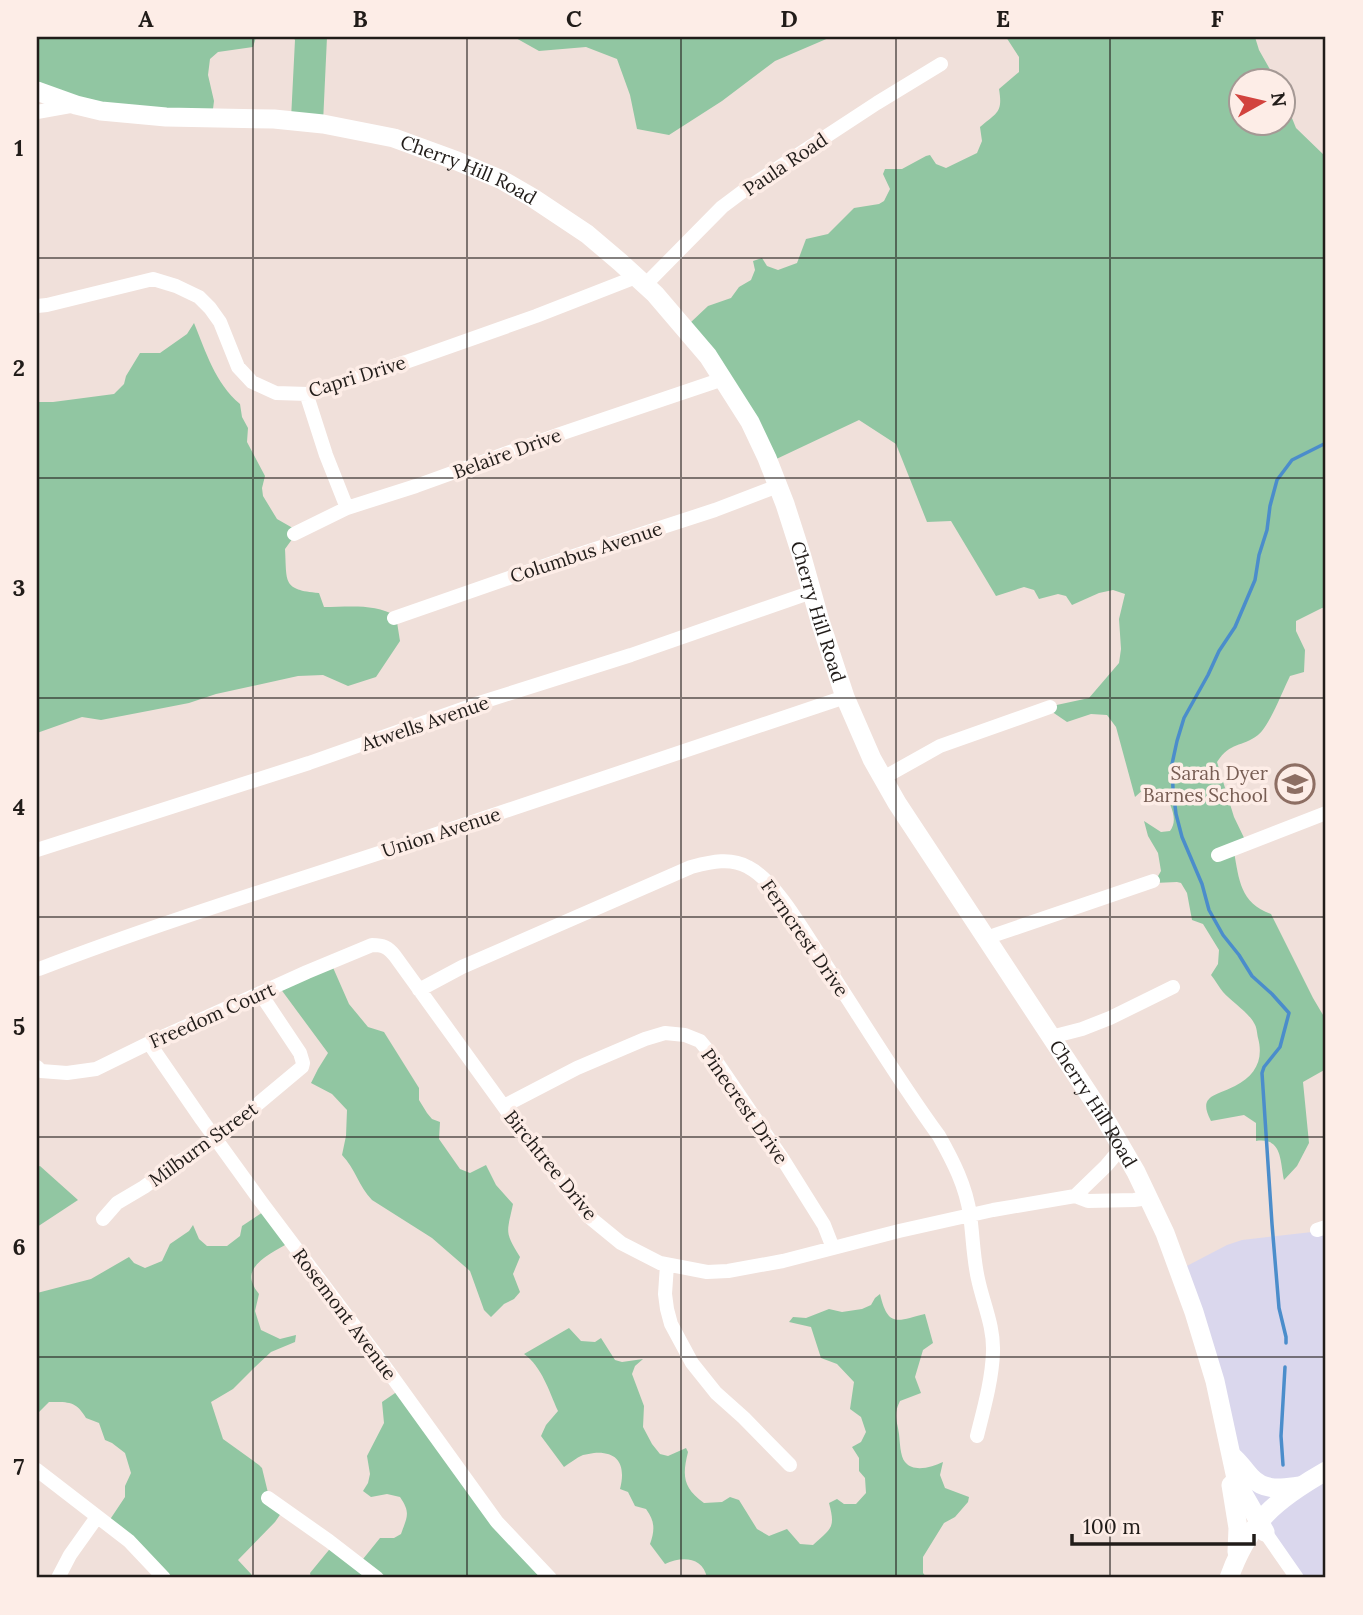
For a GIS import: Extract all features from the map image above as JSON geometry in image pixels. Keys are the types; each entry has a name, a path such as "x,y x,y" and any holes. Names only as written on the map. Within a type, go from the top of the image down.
{"main road":[{"name":"Cherry Hill Road","path":"37,90 101,111 166,117 274,119 323,124 394,138 457,161 502,180 587,234 655,294 708,356 750,422 767,458 794,531 845,697 853,719 883,778 1122,1147 1149,1198 1194,1312 1215,1381 1237,1483 1262,1527"},
{"path":"1221,1411 1221,1431 1238,1528 1236,1558"},
{"path":"1231,1455 1262,1485 1281,1489 1301,1486"},
{"path":"1238,1578 1269,1511 1326,1471"},
{"path":"1229,1578 1245,1541 1326,1484"}],"street":[{"name":"Paula Road","path":"641,281 738,195 941,64"},
{"path":"37,112 76,105"},
{"name":"Capri Drive","path":"37,306 153,279 176,286 199,297 210,308 220,322 238,367 252,382 276,393 308,394 641,281"},
{"name":"Belaire Drive","path":"294,534 347,508 723,379"},
{"path":"308,394 326,455 347,508"},
{"name":"Columbus Avenue","path":"394,618 715,510 778,486"},
{"name":"Atwells Avenue","path":"37,850 309,763 812,592"},
{"name":"Union Avenue","path":"39,969 252,894 845,697"},
{"path":"883,778 940,746 1050,707"},
{"path":"1218,855 1326,813"},
{"name":"Ferncrest Drive","path":"419,990 462,968 677,872 715,861 737,862 758,873 770,884 939,1136 963,1186 970,1215 974,1261 993,1339 992,1366 977,1436"},
{"path":"986,938 1153,881"},
{"name":"Freedom Court","path":"38,1071 67,1073 96,1069 260,993 372,945 380,945"},
{"name":"Birchtree Drive","path":"380,945 389,949 504,1107 589,1216 621,1243 667,1265 707,1272 728,1271 783,1261 993,1210 1074,1196 1088,1201 1149,1198"},
{"path":"1051,1037 1110,1018 1173,987"},
{"name":"Milburn Street","path":"103,1219 117,1203 216,1139 302,1068 300,1053 260,993"},
{"name":"Pinecrest Drive","path":"504,1107 577,1068 645,1039 665,1033 685,1035 700,1041 782,1158 824,1225 833,1248"},
{"name":"Rosemont Avenue","path":"149,1043 262,1203 497,1521 550,1578"},
{"path":"1074,1196 1122,1147"},
{"path":"667,1265 667,1309 671,1324 692,1363 716,1393 790,1465"},
{"path":"37,1470 128,1541 164,1578"},
{"path":"268,1498 377,1578"},
{"path":"58,1578 70,1555 97,1517"},
{"path":"1262,1527 1297,1578"}],"shaded area":[{"path":"1326,1226 1326,1578 1294,1578 1245,1486 1181,1269 1242,1240 1312,1232"}],"green space":[{"path":"37,37 256,37 253,47 218,52 210,59 208,75 214,101 212,117 177,118 37,90"},
{"path":"293,37 327,37 323,123 291,119"},
{"path":"514,37 831,37 775,61 722,101 669,135 637,129 630,95 617,59 586,47 539,51"},
{"path":"1006,37 1255,37 1268,66 1226,66 1226,136 1296,136 1296,128 1326,157 1326,607 1296,621 1296,631 1305,650 1304,672 1290,676 1262,731 1227,751 1217,762 1234,817 1247,844 1234,852 1243,889 1253,903 1271,914 1326,1020 1326,1069 1303,1082 1309,1143 1297,1166 1284,1180 1275,1146 1265,1141 1256,1141 1256,1123 1244,1115 1211,1121 1207,1112 1207,1101 1242,1082 1253,1072 1259,1060 1260,1046 1252,1019 1223,992 1211,975 1218,964 1219,950 1203,924 1192,920 1187,893 1181,883 1154,883 1161,871 1158,853 1148,836 1144,821 1161,832 1170,831 1174,817 1165,793 1146,787 1135,797 1116,727 1107,715 1091,714 1067,722 1048,709 1089,698 1119,663 1119,619 1125,594 1113,590 1072,605 1066,596 1058,594 1039,599 1034,590 1024,587 996,596 951,521 927,522 896,444 859,420 770,462 690,323 708,306 731,298 739,287 751,280 755,270 753,261 762,258 767,266 778,270 797,263 806,239 828,234 854,208 884,201 890,189 883,174 885,169 902,169 930,155 936,164 946,168 977,153 982,141 980,127 995,115 999,108 999,89 1019,72 1019,57"},
{"path":"194,323 218,377 240,404 242,417 248,428 247,442 265,476 263,496 277,519 298,531 285,549 289,582 298,590 319,593 324,607 370,607 396,616 400,641 376,677 348,686 323,675 298,676 216,694 189,703 101,720 82,717 37,733 37,402 114,394 124,384 140,353 160,353 187,334"},
{"path":"331,963 349,1004 368,1027 384,1032 419,1088 419,1100 427,1113 440,1122 439,1139 460,1169 470,1173 486,1165 496,1185 513,1204 508,1232 520,1257 513,1274 520,1292 491,1317 484,1310 470,1271 432,1238 372,1200 342,1155 347,1110 332,1094 311,1083 328,1053 280,988"},
{"path":"40,1166 78,1200 37,1227 37,1167"},
{"path":"266,1210 288,1243 262,1259 253,1270 251,1277 259,1294 255,1311 261,1330 280,1339 296,1335 295,1342 271,1352 233,1389 211,1402 223,1439 262,1468 269,1497 284,1509 238,1560 253,1578 165,1578 107,1524 125,1497 125,1486 131,1473 125,1453 105,1440 99,1423 86,1418 79,1408 71,1404 49,1402 37,1414 37,1293 91,1279 129,1257 134,1263 145,1268 162,1261 170,1244 193,1225 199,1239 207,1246 227,1246 240,1236 242,1226"},
{"path":"880,1294 890,1317 901,1320 925,1314 933,1343 923,1350 915,1377 921,1393 900,1401 897,1410 903,1459 918,1468 943,1462 940,1475 945,1488 969,1497 955,1517 944,1523 923,1557 923,1573 927,1578 707,1578 701,1566 691,1560 665,1564 650,1544 653,1526 649,1513 646,1509 635,1506 628,1492 620,1489 622,1473 615,1457 603,1453 586,1454 564,1467 541,1436 558,1411 540,1372 524,1354 569,1328 581,1341 595,1342 601,1338 615,1360 622,1362 643,1359 635,1366 632,1374 644,1406 643,1427 660,1454 668,1456 686,1448 686,1481 697,1497 704,1503 722,1502 730,1497 739,1500 757,1529 769,1536 787,1529 800,1544 813,1545 832,1523 829,1503 837,1499 844,1504 856,1504 866,1493 865,1478 859,1471 859,1458 852,1447 861,1442 866,1432 861,1417 850,1409 854,1382 837,1364 821,1358 811,1327 789,1322 793,1317 806,1318 829,1309 842,1312 862,1309 871,1305"},
{"path":"401,1389 452,1459 552,1578 311,1578 310,1573 333,1545 359,1564 380,1538 394,1538 401,1534 407,1515 400,1497 387,1494 371,1497 363,1491 370,1474 367,1456 384,1423 382,1402"}],"waterway":[{"path":"1286,1343 1279,1308 1262,1073 1280,1047 1289,1013 1252,976 1209,910 1176,814 1172,764 1184,718 1219,651 1235,627 1255,580 1277,480 1292,460 1326,443"},
{"path":"1283,1465 1281,1436 1285,1367"}],"place":[{"name":"Sarah Dyer Barnes School","path":"1295,784"}]}
